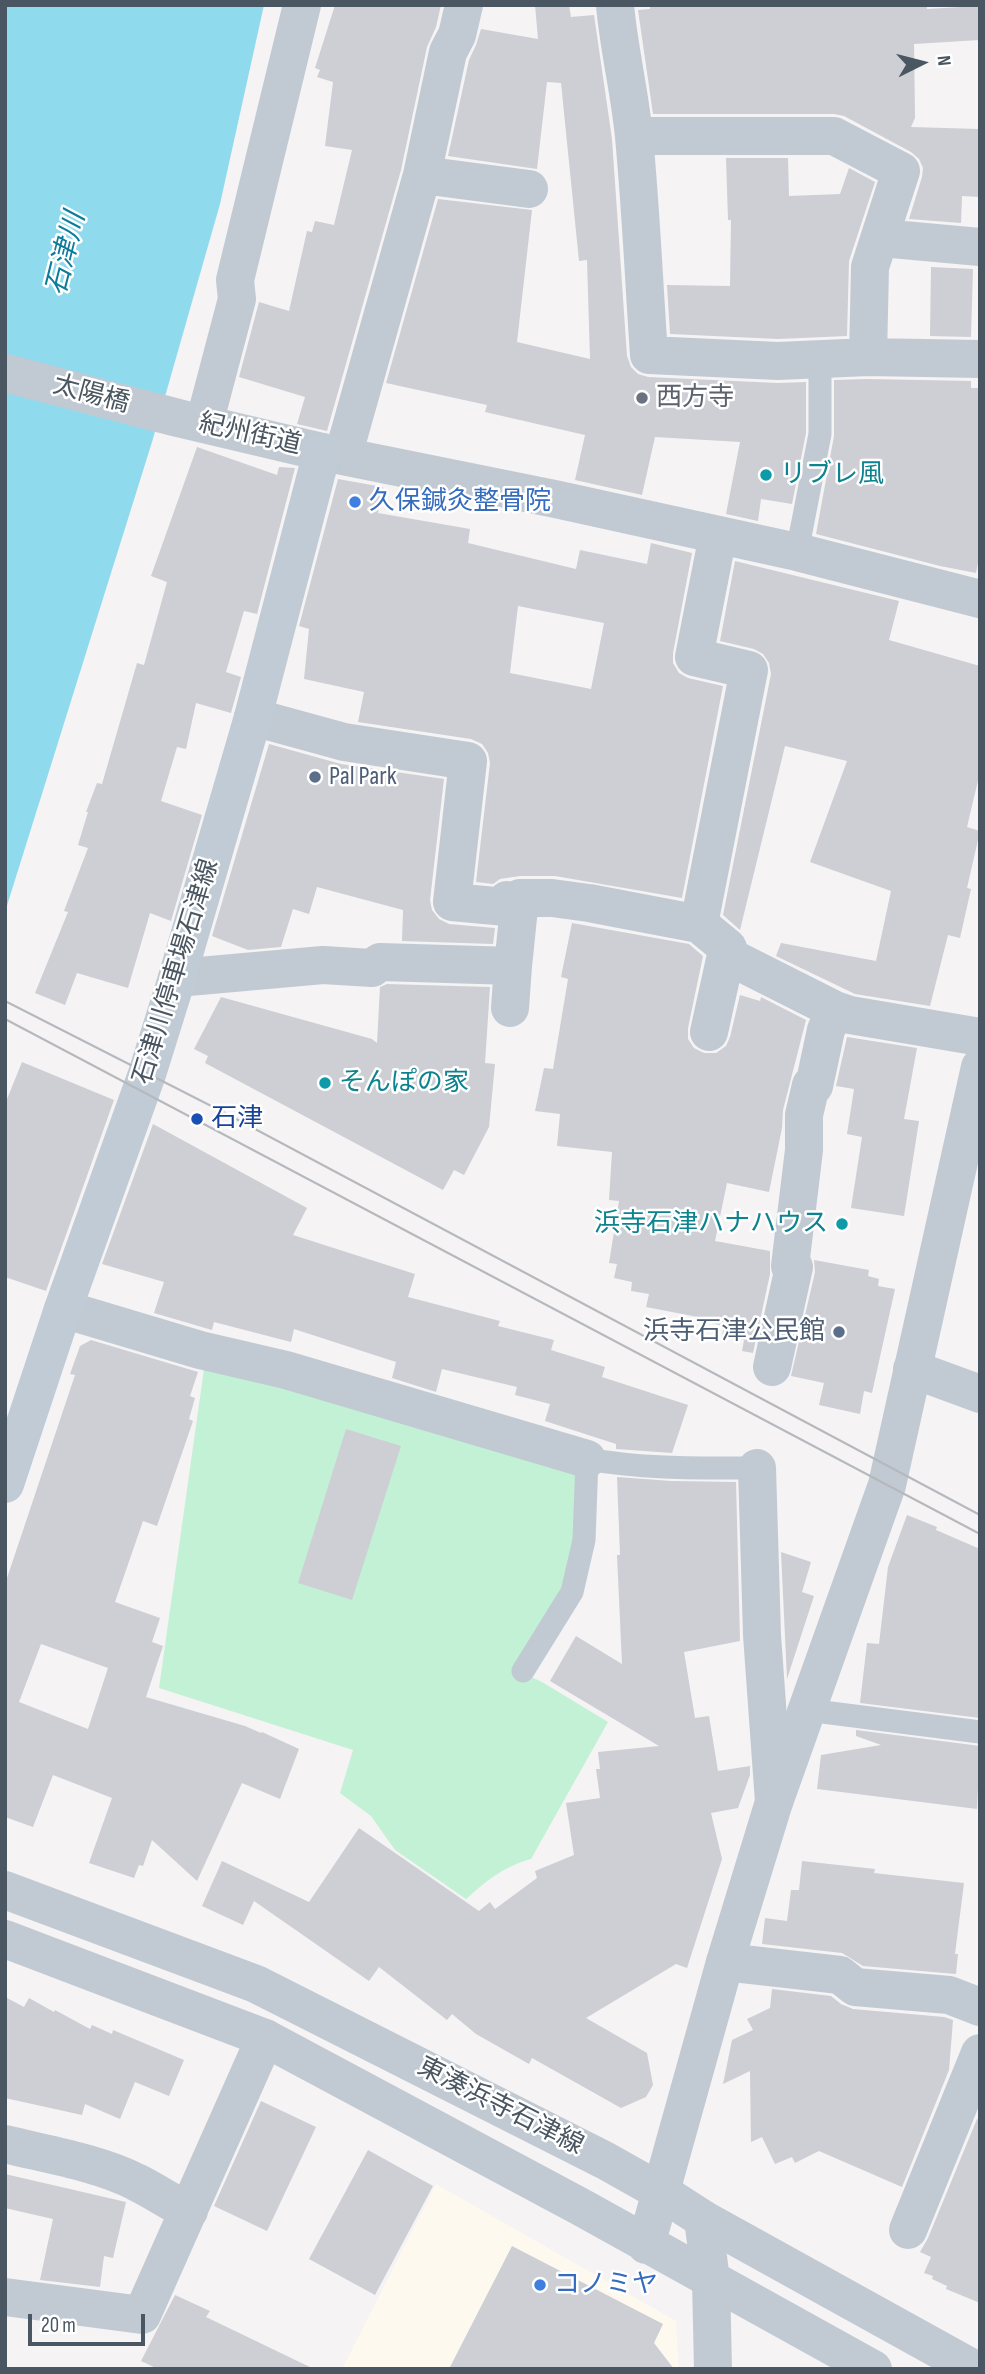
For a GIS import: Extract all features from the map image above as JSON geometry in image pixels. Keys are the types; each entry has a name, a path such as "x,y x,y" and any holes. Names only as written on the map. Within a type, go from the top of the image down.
{"main road":[{"name":"石津川停車場石津線","path":"5,1484 63,1309 147,1074 332,454"}],"street":[{"path":"191,421 237,299 235,280 302,5"},
{"path":"332,454 422,175 448,52 457,35 464,5"},
{"path":"615,5 618,41 634,136 649,355 778,361 868,357 980,359"},
{"path":"634,136 834,136 901,172 870,267 868,357"},
{"path":"422,175 529,190"},
{"path":"881,238 980,247"},
{"name":"太陽橋","path":"5,373 191,421"},
{"name":"紀州街道","path":"191,421 332,454 797,552 980,599"},
{"path":"699,924 749,670 694,657 718,535"},
{"path":"253,717 344,742 468,761 452,902 506,907 507,900 520,902"},
{"path":"510,1008 520,898 564,900 699,924 729,948 709,1032"},
{"path":"726,955 850,1015 980,1037"},
{"path":"177,978 323,965 372,968 380,962 513,966"},
{"path":"772,1367 794,1267 790,1266 804,1150 804,1115 811,1085 814,1086 826,1030 835,1010"},
{"path":"646,2245 726,1962 775,1802 887,1485 979,1078"},
{"path":"63,1309 200,1350 286,1370 587,1460"},
{"path":"912,1368 980,1394"},
{"path":"757,1468 762,1635 775,1802"},
{"name":"東湊浜寺石津線","path":"5,1890 256,1984 594,2155 703,2219 974,2369"},
{"name":"東湊浜寺石津線","path":"5,1939 265,2038 579,2206 873,2369"},
{"path":"726,1962 840,1975 855,1986 949,1995 980,2007"},
{"path":"5,2297 142,2315 265,2038"},
{"path":"908,2230 980,2053"},
{"path":"5,2144 104,2169 136,2181 166,2201 189,2211"},
{"path":"703,2219 711,2280 713,2369"}],"lane":[{"path":"797,552 820,433 820,358"},
{"path":"523,1671 572,1592 584,1540 587,1460 673,1469 757,1468"},
{"path":"807,1710 980,1732"}],"shaded area":[{"path":"436,2184 676,2321 679,2369 342,2369"}],"green space":[{"path":"205,1362 581,1468 577,1540 566,1591 518,1671 542,1682 608,1722 531,1859 496,1875 466,1899 395,1850 371,1816 340,1793 353,1750 159,1688"}],"water":[{"name":"石津川","path":"5,5 264,5 220,204 152,442 5,912"}],"building":[{"path":"335,5 441,5 436,27 427,47 401,170 327,431 297,424 305,397 239,377 259,302 289,311 307,231 312,232 315,221 334,225 352,150 325,146 333,82 317,77 320,70 315,68"},
{"path":"535,5 569,5 571,17 594,15 612,139 627,356 631,367 638,374 648,377 806,382 806,433 792,504 761,499 758,521 726,514 740,442 655,437 642,495 575,480 585,435 485,412 487,405 386,383 438,199 532,210 517,342 590,359 587,260 579,261 561,83 547,82 537,169 448,156 469,60 481,29 538,39"},
{"path":"650,5 927,5 927,9 978,6 980,40 914,44 915,118 911,127 979,129 980,197 962,196 961,223 909,219 922,177 923,168 919,159 844,116 653,114 638,10 650,9"},
{"path":"726,158 788,158 789,196 840,194 849,168 875,182 849,261 847,336 778,339 670,334 667,285 730,286 731,220 728,220"},
{"path":"931,267 973,269 971,337 930,336"},
{"path":"834,380 971,381 971,388 980,388 980,553 976,573 816,534 834,436"},
{"path":"197,447 277,475 279,467 295,468 257,614 244,611 226,672 241,677 231,713 196,703 186,749 177,747 161,801 202,815 171,921 150,913 128,988 77,973 65,1005 35,993 68,912 64,911 88,848 78,845 86,812 97,783 102,784 137,663 144,665 167,582 151,576"},
{"path":"338,479 383,487 378,513 470,529 468,543 576,569 580,550 647,564 651,543 692,553 673,663 679,673 688,678 723,686 682,898 555,876 520,876 500,879 493,884 476,882 490,763 482,744 471,739 358,722 364,692 304,679 309,629 299,626","holes":["518,606 604,623 591,689 510,673"]},
{"path":"735,561 899,601 889,640 980,666 980,772 967,827 980,831 967,888 971,889 960,938 948,935 930,1006 855,994 776,956 781,943 876,961 891,891 810,862 847,761 785,746 740,930 723,915 771,674 769,663 763,654 754,649 720,641"},
{"path":"269,744 341,764 444,779 430,900 432,910 439,919 449,924 495,928 493,944 402,941 403,910 317,887 309,914 293,909 281,947 248,950 212,936"},
{"path":"572,923 689,944 703,956 688,1039 694,1048 704,1053 716,1053 726,1046 740,995 760,1001 761,997 806,1020 783,1110 769,1192 727,1183 715,1241 770,1251 770,1274 753,1353 742,1351 744,1340 722,1336 724,1326 702,1321 703,1318 646,1307 649,1294 631,1291 632,1282 614,1278 617,1264 609,1263 619,1201 609,1200 612,1152 557,1146 560,1114 535,1111 544,1068 553,1069 568,979 561,977"},
{"name":"そんぽの家","path":"387,984 490,987 485,1063 495,1064 489,1127 464,1175 454,1170 443,1190 205,1063 208,1056 194,1049 221,997 372,1039 377,1043 380,987"},
{"path":"847,1037 917,1048 904,1119 919,1121 904,1216 851,1208 862,1137 847,1134 854,1089 836,1086"},
{"path":"22,1062 114,1100 46,1291 5,1277 5,1104"},
{"path":"153,1124 307,1208 293,1235 415,1274 408,1297 500,1321 498,1326 554,1340 551,1350 605,1367 602,1377 688,1405 672,1453 616,1449 616,1444 545,1421 550,1404 515,1395 517,1387 442,1369 436,1392 392,1378 396,1362 294,1329 291,1342 214,1322 212,1330 154,1313 164,1282 102,1264"},
{"name":"浜寺石津公民館","path":"814,1260 869,1270 868,1276 879,1279 878,1286 895,1289 872,1393 864,1391 860,1414 819,1405 824,1383 791,1376 815,1272"},
{"path":"91,1340 198,1372 190,1396 195,1398 189,1419 193,1421 157,1526 143,1521 115,1602 160,1618 152,1642 163,1646 146,1697 245,1726 299,1749 280,1799 242,1783 197,1881 152,1840 143,1866 139,1865 134,1878 89,1863 112,1798 53,1775 33,1827 5,1817 5,1584 75,1375 70,1374 80,1346","holes":["41,1644 108,1668 88,1729 19,1702"]},
{"path":"346,1429 401,1446 352,1600 298,1583"},
{"path":"617,1477 736,1482 740,1641 684,1652 695,1718 709,1716 718,1771 750,1766 750,1775 738,1808 711,1813 722,1859 687,1968 676,1964 586,2018 647,2053 653,2085 646,2097 621,2108 532,2058 529,2064 476,2034 452,2014 447,2020 379,1967 369,1981 254,1901 243,1925 202,1906 222,1861 309,1902 359,1828 479,1911 490,1902 495,1909 537,1878 535,1871 574,1855 566,1803 600,1798 596,1769 600,1769 598,1752 659,1746 550,1681 576,1636 622,1664"},
{"path":"907,1515 980,1549 980,1718 860,1703 867,1643 879,1644 888,1567"},
{"path":"781,1552 811,1562 802,1592 814,1596 787,1679"},
{"path":"856,1730 980,1746 977,1809 817,1789 821,1755 881,1745 856,1736"},
{"path":"802,1861 875,1869 874,1873 964,1883 955,1954 958,1954 956,1974 863,1966 842,1953 762,1944 765,1918 787,1921 791,1890 799,1890"},
{"path":"772,1989 831,1996 853,2009 953,2020 949,2070 902,2187 819,2151 795,2163 792,2157 775,2164 762,2137 751,2142 750,2071 723,2084 732,2040 753,2030 747,2019 770,2008"},
{"path":"5,1997 24,2007 29,1998 90,2029 92,2025 112,2034 113,2030 184,2060 169,2096 135,2082 120,2119 85,2104 82,2115 5,2098"},
{"path":"261,2101 316,2127 267,2231 214,2206"},
{"path":"977,2119 980,2120 980,2303 946,2289 947,2286 924,2273 931,2257 920,2252"},
{"path":"368,2150 433,2186 375,2295 309,2259"},
{"path":"5,2174 126,2202 113,2258 104,2256 100,2287 40,2280 53,2219 5,2208"},
{"name":"コノミヤ","path":"512,2246 663,2324 654,2343 674,2369 449,2369"},
{"path":"175,2295 210,2311 206,2317 314,2369 158,2369 141,2361"}],"tram line":[{"path":"5,1001 225,1113 980,1515"},
{"path":"5,1019 980,1534"}],"place":[{"name":"西方寺","path":"642,398"},
{"name":"リブレ風","path":"766,475"},
{"name":"久保鍼灸整骨院","path":"355,502"},
{"name":"Pal Park","path":"315,777"},
{"name":"そんぽの家","path":"325,1083"},
{"name":"石津","path":"197,1119"},
{"name":"浜寺石津ハナハウス","path":"842,1224"},
{"name":"浜寺石津公民館","path":"839,1332"},
{"name":"コノミヤ","path":"540,2285"}]}
